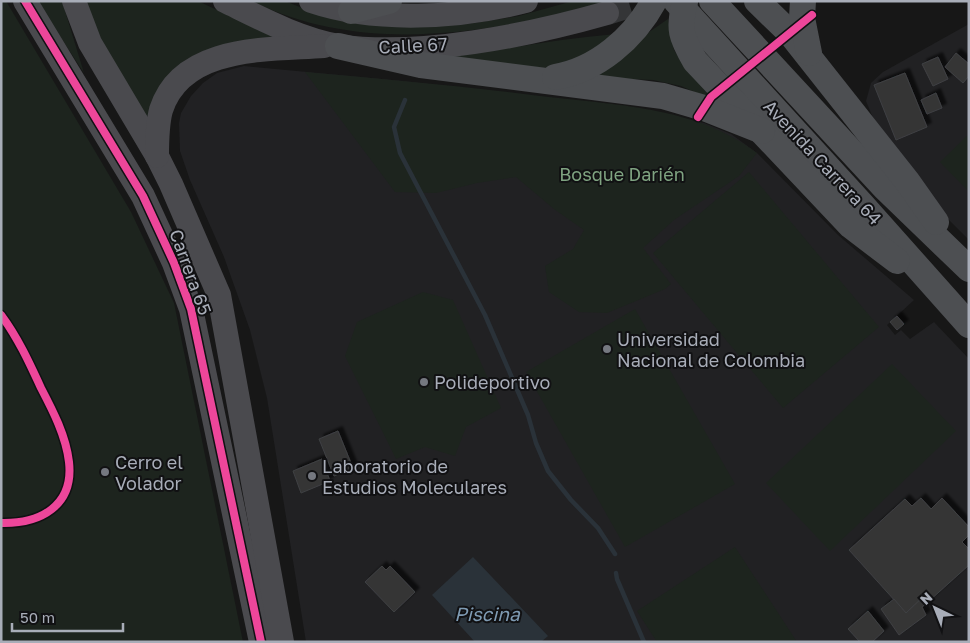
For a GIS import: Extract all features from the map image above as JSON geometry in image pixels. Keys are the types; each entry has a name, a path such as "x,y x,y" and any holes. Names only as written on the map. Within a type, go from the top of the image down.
{"main road":[{"name":"Carrera 65","path":"25,1 143,196 174,263 191,309 261,642"},
{"name":"Carrera 65","path":"74,1 90,44 157,156 181,205 219,294 282,642"},
{"name":"Calle 67","path":"225,1 278,26 338,46 403,48 485,40 535,31 606,13"},
{"name":"Calle 67","path":"311,1 351,11 434,15 470,12 526,1"},
{"path":"351,11 389,1"},
{"path":"627,37 634,19 634,1"},
{"path":"542,79 561,76 592,65 627,37 654,1"},
{"name":"Avenida Carrera 64","path":"676,1 969,325"},
{"path":"685,1 680,28 682,38 695,61 850,226 945,298"},
{"name":"Avenida Carrera 64","path":"712,1 885,188 969,268"},
{"path":"757,1 790,32 907,180 969,268"},
{"path":"803,1 802,22 810,59"},
{"path":"720,89 709,62 708,50 716,30 725,22 738,16 754,15 770,20 790,32"},
{"path":"157,156 161,110 168,95 189,73 201,65 216,58 235,53 338,46 421,65 663,96 704,108 762,131"}],"shaded area":[{"path":"969,24 969,240 944,215 873,118 866,101 871,83 883,72"},
{"name":"Universidad Nacional de Colombia","path":"244,66 403,81 624,106 704,123 731,134 757,153 838,235 914,300 887,325 895,335 901,330 910,339 934,322 969,359 969,642 306,642 267,398 250,330 224,257 190,180 180,151 179,123 181,113 191,96 203,83 217,73"}],"green space":[{"name":"Cerro el Volador","path":"1,1 6,1 131,212 174,303 243,642 1,642"},
{"path":"37,1 62,1 84,73"},
{"path":"83,1 198,1 280,40 235,44 197,54 181,64 167,77 156,96 148,120 113,65"},
{"path":"252,1 285,1 312,12 424,26 468,24 519,16 573,1 617,1 526,22 480,29 433,34 387,34 341,29 296,19"},
{"path":"668,19 674,50 686,69 726,106 681,86 653,80 584,77"},
{"path":"616,34 600,50 548,69 436,59 548,42"},
{"name":"Bosque Darién","path":"305,72 481,89 653,110 708,126 733,137 757,153 739,176 674,220 643,248 671,284 665,289 607,313 579,312 549,292 545,266 573,249 584,230 554,209 516,177 477,183 436,193 395,192"},
{"path":"969,134 969,192 940,162"},
{"path":"749,172 879,327 783,408 653,253"},
{"name":"Polideportivo","path":"423,292 453,300 501,408 466,427 455,456 425,447 396,459 345,356 357,322"},
{"path":"635,309 735,484 625,547 526,372"},
{"path":"892,364 956,431 830,551 766,483"},
{"path":"735,547 797,642 657,642 637,611"}],"water":[{"name":"Piscina","path":"473,557 548,636 541,642 475,642 432,595"}],"building":[{"path":"956,53 969,64 969,76 963,83 945,67"},
{"path":"938,57 948,79 933,86 922,64"},
{"path":"905,73 927,127 896,140 874,85"},
{"path":"936,93 942,108 927,114 921,100"},
{"path":"897,316 904,324 897,330 890,322"},
{"path":"338,431 353,468 334,476 319,439"},
{"name":"Laboratorio de Estudios Moleculares","path":"322,459 330,481 301,493 293,471"},
{"path":"921,498 931,509 942,498 969,527 969,535 962,542 969,549 969,565 929,601 924,596 906,613 849,550 905,499 912,506"},
{"path":"382,566 386,570 390,566 415,592 394,612 365,582"},
{"path":"924,596 929,601 922,607 926,615 899,635 881,609 894,599 906,613"},
{"path":"868,611 884,631 872,642 860,642 848,629"}],"waterway":[{"path":"405,100 394,127 400,153 485,315 528,415 536,443 548,471 571,500 598,528 615,554"},
{"path":"616,573 644,642"}],"tunnel":[{"path":"607,13 645,1"}],"cycle path":[{"path":"25,1 143,196 174,263 191,309 261,642"},
{"path":"698,117 711,97 812,15"},
{"path":"1,315 23,350 50,406 65,443 69,462 69,477 66,490 60,501 52,509 41,516 29,520 1,523"}],"place":[{"name":"Universidad Nacional de Colombia","path":"607,349"},
{"name":"Polideportivo","path":"424,382"},
{"name":"Cerro el Volador","path":"105,472"},
{"name":"Laboratorio de Estudios Moleculares","path":"312,476"}]}
